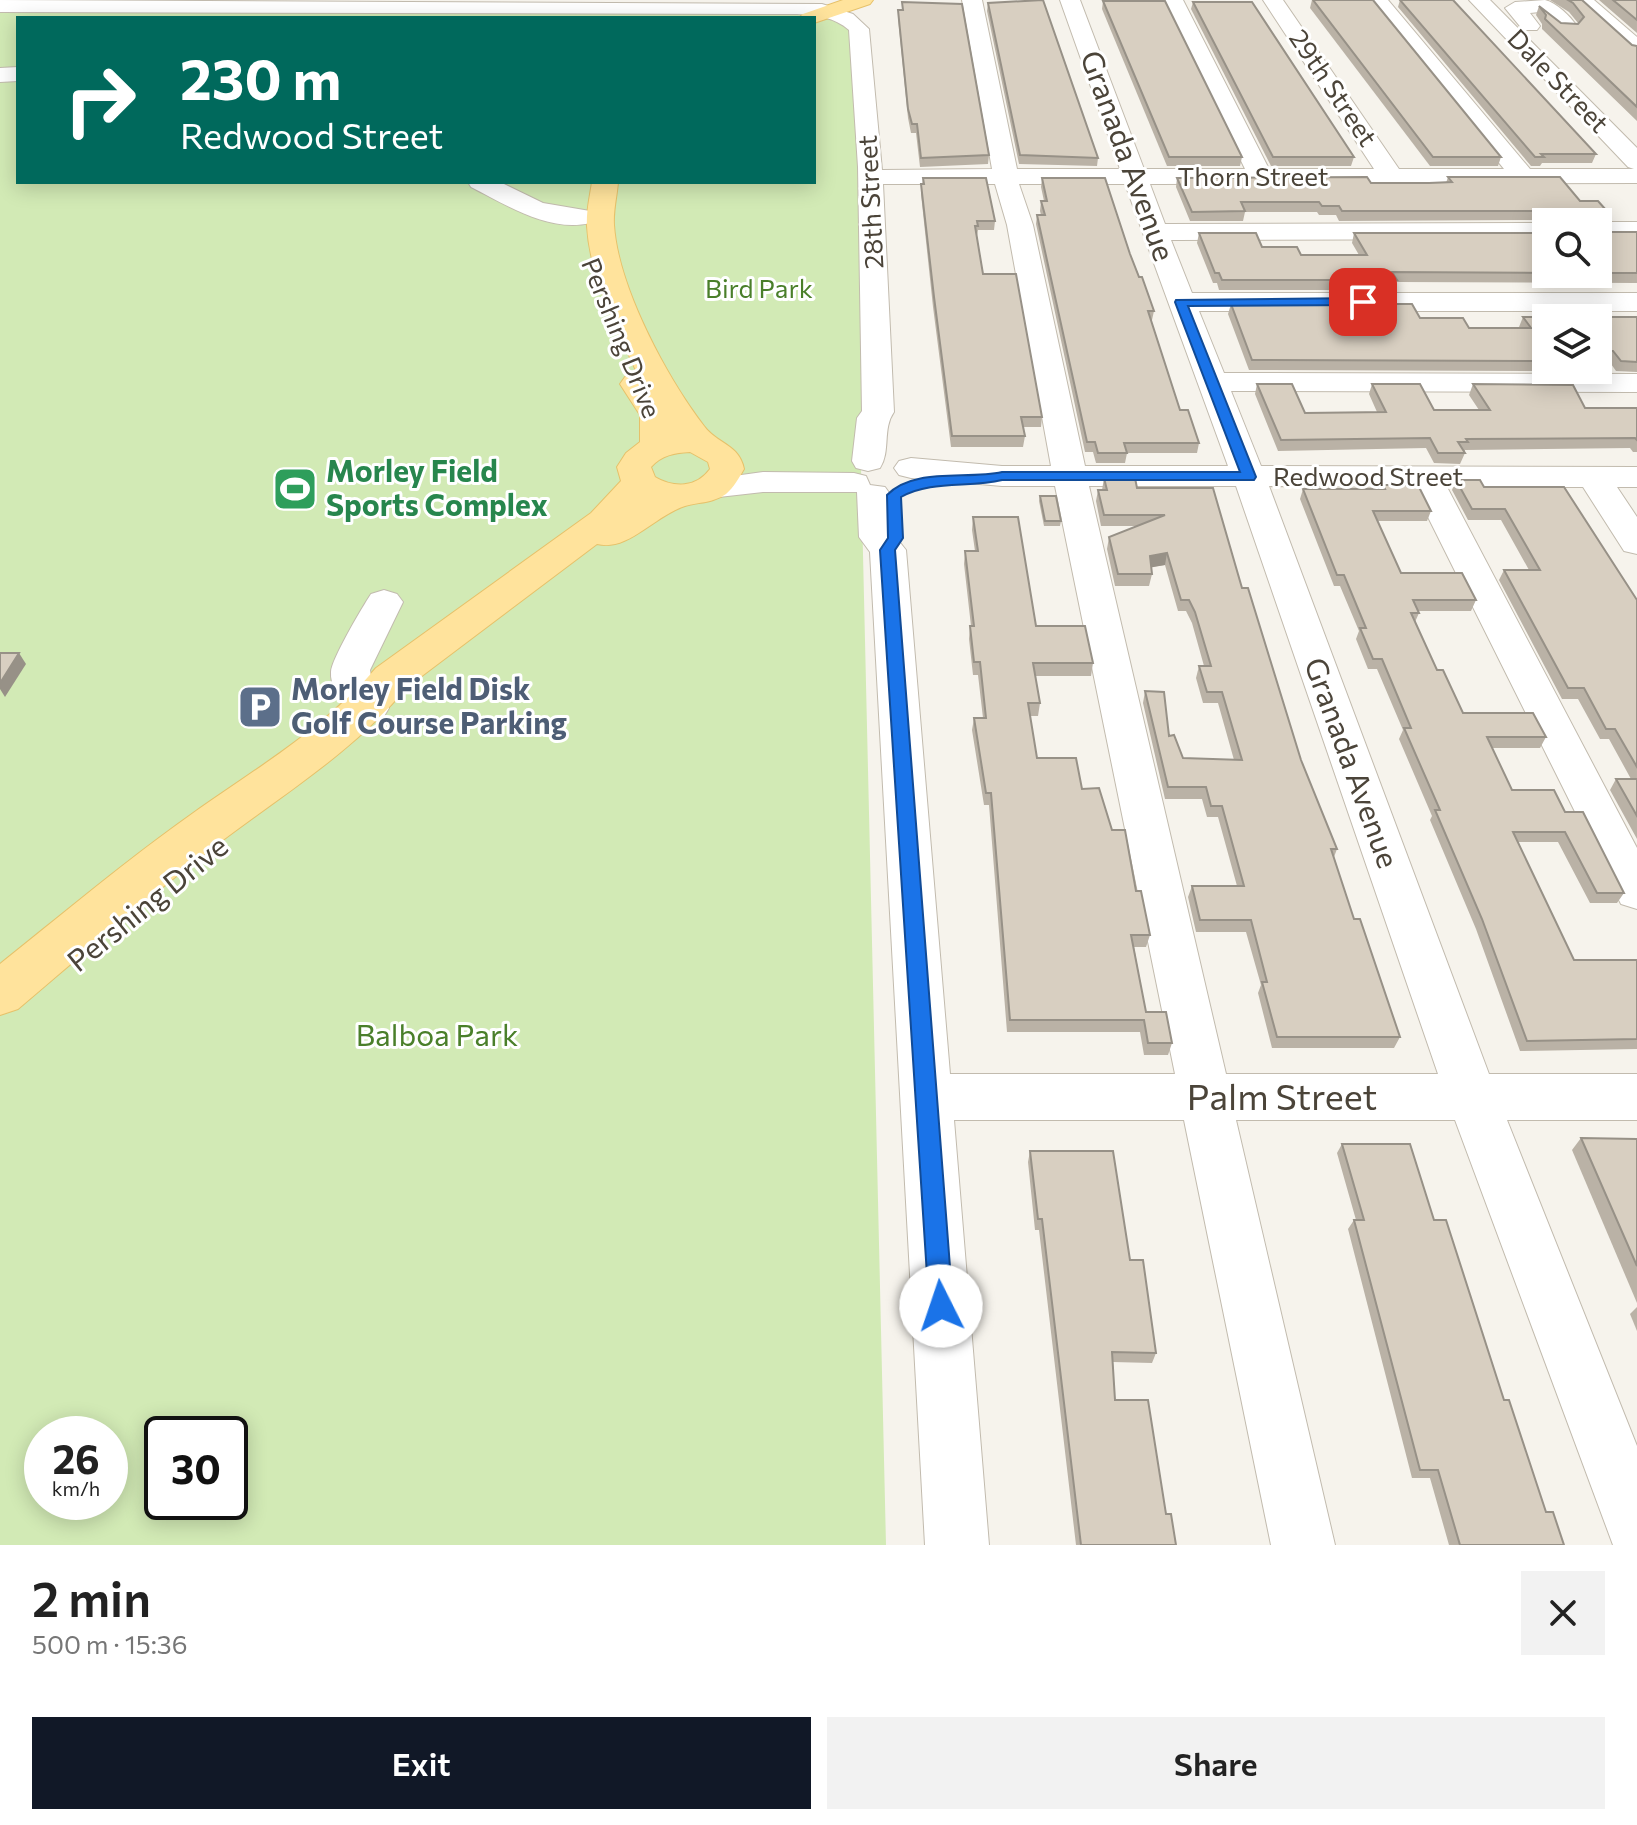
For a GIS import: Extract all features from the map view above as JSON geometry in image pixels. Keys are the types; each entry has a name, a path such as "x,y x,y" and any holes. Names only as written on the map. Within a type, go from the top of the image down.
{"main road":[{"path":"818,15 863,0"},
{"name":"Pershing Drive","path":"589,184 581,217 588,265 638,390 657,415 657,447"},
{"name":"Pershing Drive","path":"369,708 412,693 628,521 704,473 626,315 601,237 600,214 605,184"},
{"path":"581,217 590,222 598,264 611,297 626,315"},
{"path":"678,442 704,473 648,490 639,482 634,467 638,459 657,447 678,442"},
{"name":"Pershing Drive","path":"0,994 188,841 287,774 369,708 391,678 604,521 639,482"},
{"name":"Pershing Drive","path":"0,1024 228,841 287,774"}],"street":[{"path":"972,0 1005,178 1020,225 1070,476 1303,1545"},
{"name":"Granada Avenue","path":"1070,0 1249,477 1472,1097 1637,1526"},
{"path":"1173,0 1261,177"},
{"name":"29th Street","path":"1273,0 1392,177"},
{"path":"1378,0 1524,177"},
{"name":"Dale Street","path":"1479,0 1637,162"},
{"path":"1582,0 1637,48"},
{"path":"0,6 39,3 146,3 244,8 354,4 764,4 818,15"},
{"path":"1530,26 1515,8 1545,6 1567,26"},
{"name":"28th Street","path":"818,15 850,19 859,29 870,177 878,412 873,418 896,538 888,550 957,1545"},
{"name":"Thorn Street","path":"870,177 1637,176"},
{"path":"484,184 536,210 581,217"},
{"path":"1612,230 1637,230"},
{"path":"1156,232 1532,231"},
{"path":"1181,302 1637,302"},
{"path":"1212,382 1637,383"},
{"name":"Redwood Street","path":"704,473 763,482 883,477 984,480 1002,476 1637,477"},
{"path":"1425,477 1637,891"},
{"path":"1593,477 1637,543"},
{"path":"369,708 353,687 350,670 384,602"},
{"name":"Palm Street","path":"927,1097 1637,1097"}],"green space":[{"name":"Balboa Park","path":"0,12 806,13 852,17 871,469 861,468 886,1545 0,1545"}],"building":[{"path":"1043,0 1098,158 1020,155 988,3"},
{"path":"1313,0 1373,0 1501,157 1433,157"},
{"path":"1400,0 1453,0 1596,154 1541,154 1544,157 1535,157"},
{"path":"1568,0 1582,0 1632,45 1637,46 1637,107 1545,19 1546,15 1539,6 1561,23 1578,24 1584,17"},
{"path":"1613,0 1637,0 1637,20"},
{"path":"1103,1 1165,1 1242,157 1169,157"},
{"path":"902,2 962,4 989,155 921,158 917,124 912,124 908,109 898,10 903,10"},
{"path":"1193,2 1252,2 1354,157 1273,157"},
{"path":"1367,177 1371,183 1429,183 1452,182 1448,177 1560,177 1580,201 1598,201 1604,208 1342,211 1339,206 1322,206 1319,202 1241,202 1245,211 1192,212 1177,178"},
{"path":"923,178 986,178 995,221 977,221 978,226 975,226 983,274 1016,274 1042,417 1021,417 1025,436 952,436 921,184 924,184"},
{"path":"1042,178 1105,178 1130,254 1154,311 1148,311 1180,410 1188,410 1199,443 1124,443 1127,453 1098,453 1095,442 1087,442 1037,215 1045,215 1041,201 1047,201"},
{"path":"1612,232 1637,232 1637,273 1612,273"},
{"path":"1199,233 1256,233 1262,247 1297,247 1301,255 1367,255 1354,233 1532,233 1532,273 1392,272 1397,280 1222,280 1219,273 1215,273"},
{"path":"1231,304 1412,304 1420,318 1463,318 1469,328 1531,328 1523,317 1532,317 1532,361 1252,360"},
{"path":"1612,317 1637,317 1637,362 1621,361 1613,351"},
{"path":"1257,384 1292,384 1305,413 1386,412 1372,384 1420,384 1434,410 1490,410 1473,384 1573,385 1585,408 1637,408 1637,440 1466,439 1468,442 1458,442 1465,453 1438,453 1430,438 1281,440"},
{"path":"1104,478 1135,478 1137,488 1213,488 1242,588 1248,588 1301,760 1337,849 1331,849 1354,919 1360,919 1400,1037 1277,1037 1262,982 1267,982 1251,920 1200,920 1192,886 1244,886 1222,806 1211,806 1206,787 1168,787 1145,691 1164,692 1169,736 1174,735 1183,758 1242,760 1222,692 1207,692 1199,666 1211,666 1195,612 1189,600 1181,600 1167,553 1150,556 1152,574 1118,574 1109,537 1165,515 1104,515 1098,490 1107,490"},
{"path":"1456,480 1480,480 1484,487 1564,487 1637,600 1637,767 1615,729 1606,729 1584,688 1568,688 1504,570 1540,570 1505,509 1472,509"},
{"path":"1383,485 1418,485 1431,511 1373,511 1401,573 1462,573 1476,600 1413,600 1419,613 1411,613 1437,670 1443,670 1463,713 1533,713 1546,737 1487,737 1512,790 1554,790 1565,812 1583,812 1624,893 1597,893 1565,832 1513,832 1574,960 1637,960 1637,1039 1527,1041 1482,919 1435,810 1440,810 1404,728 1411,728 1382,659 1373,659 1360,628 1366,628 1344,575 1337,575 1303,489 1385,489"},
{"path":"1040,496 1056,496 1061,521 1045,521"},
{"path":"973,517 1018,517 1036,626 1085,626 1093,663 1033,663 1040,703 1028,703 1037,758 1076,758 1082,789 1099,788 1112,830 1125,830 1136,891 1141,891 1150,935 1131,935 1146,1012 1166,1012 1172,1043 1148,1043 1144,1020 1010,1020 991,793 986,793 974,718 986,718 980,662 974,662 970,626 974,626 965,551 978,551"},
{"path":"0,653 19,653 0,683"},
{"path":"1616,779 1637,779 1637,816"},
{"path":"1581,1138 1637,1139 1637,1266"},
{"path":"1342,1144 1410,1144 1434,1220 1446,1220 1504,1400 1509,1400 1546,1512 1553,1512 1564,1545 1460,1545 1438,1470 1420,1470 1354,1220 1364,1220"},
{"path":"1030,1151 1113,1151 1130,1260 1143,1260 1156,1353 1112,1352 1115,1400 1148,1400 1166,1514 1171,1514 1176,1545 1081,1545 1042,1219 1038,1219"}],"place":[{"name":"Morley Field Sports Complex","path":"295,489"},
{"name":"Morley Field Disk Golf Course Parking","path":"260,707"}],"route":[{"path":"941,1306 888,550 896,538 894,495 914,484 1002,476 1249,477 1181,302 1363,302"}],"park label":[{"name":"Bird Park","path":"759,289"}]}
